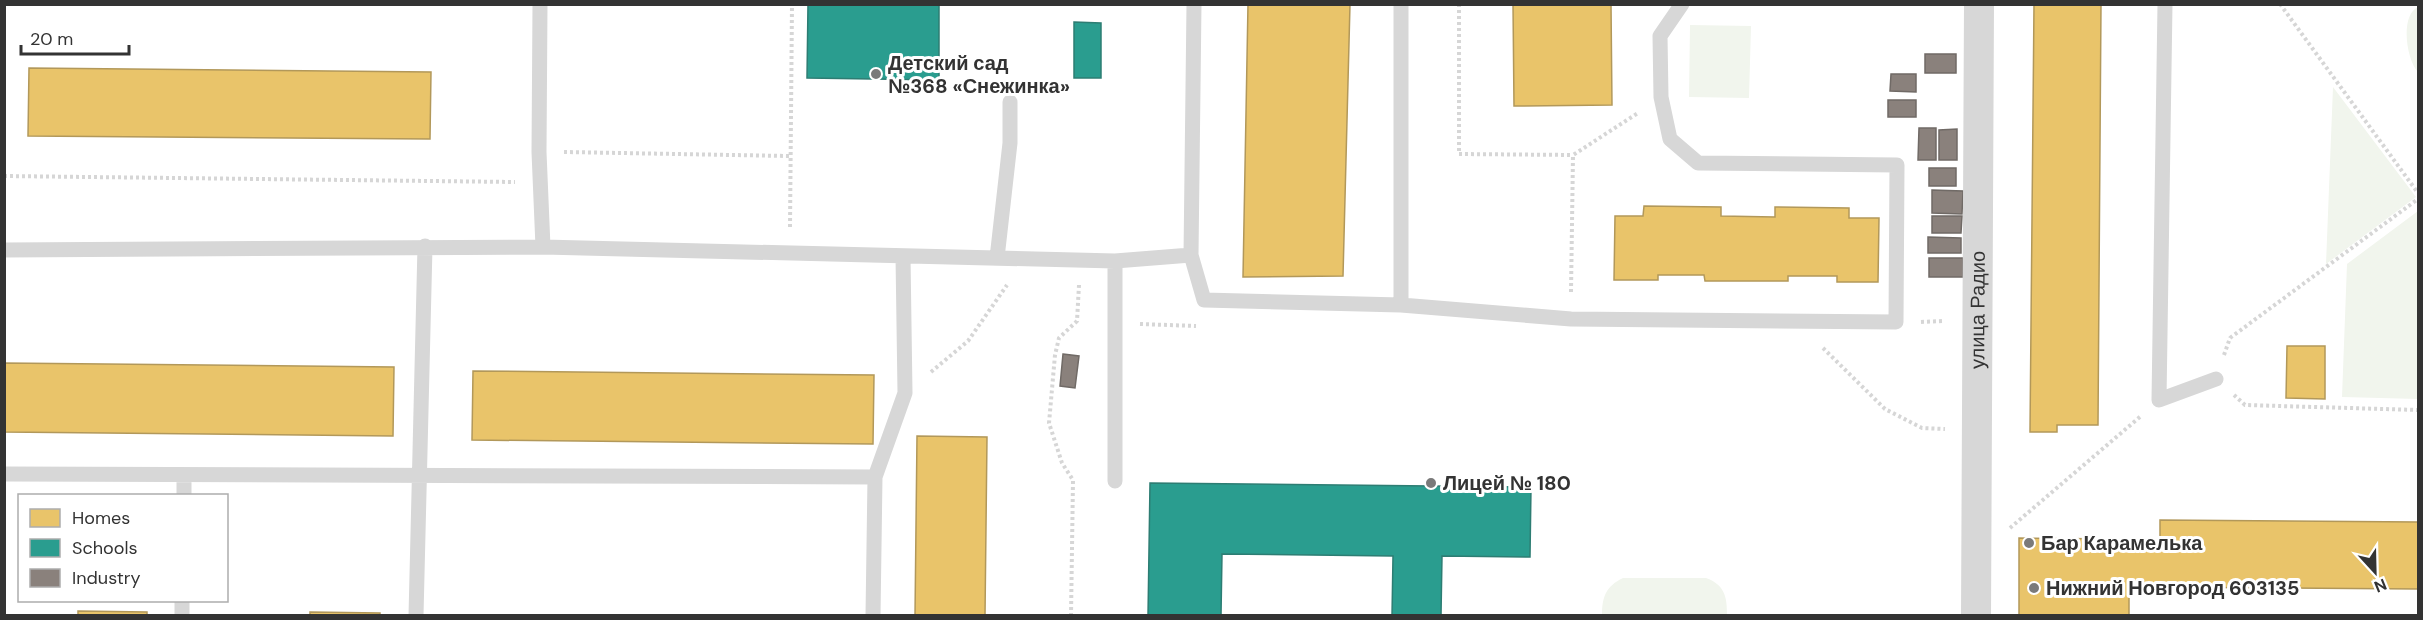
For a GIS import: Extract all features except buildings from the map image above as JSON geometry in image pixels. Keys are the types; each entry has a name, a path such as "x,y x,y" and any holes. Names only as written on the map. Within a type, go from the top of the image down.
{"street":[{"name":"улица Радио","path":"1976,615 1979,4"}],"lane":[{"path":"540,4 539,152 543,247"},
{"path":"1194,4 1191,255 1204,300 1401,305 1570,319 1796,323 1896,322 1897,165 1698,163 1670,139 1661,97 1660,36 1682,4"},
{"path":"1401,4 1401,305"},
{"path":"2165,4 2159,400 2217,379"},
{"path":"997,258 1010,143 1010,102"},
{"path":"416,615 425,246"},
{"path":"4,250 543,247 1114,261 1191,255"},
{"path":"873,615 875,477 905,393 903,256"},
{"path":"1114,261 1115,481"},
{"path":"4,474 875,477"},
{"path":"184,475 184,494"}],"path":[{"path":"791,252 789,156 792,4"},
{"path":"1459,4 1460,154 1573,155 1643,110"},
{"path":"2280,4 2418,193"},
{"path":"539,152 789,156"},
{"path":"1570,319 1573,155"},
{"path":"4,176 540,183"},
{"path":"2418,199 2230,338 2217,379 2245,405 2418,410"},
{"path":"905,393 968,340 1025,259"},
{"path":"1071,615 1073,480 1062,463 1049,423 1059,338 1077,321 1079,260"},
{"path":"1896,322 1979,321"},
{"path":"1796,323 1885,409 1922,428 1978,430"},
{"path":"1115,324 1197,326"},
{"path":"2008,530 2159,400"}],"shaded area":[{"path":"2418,7 2418,72 2410,57 2407,28 2412,12"},
{"path":"1690,25 1751,26 1749,98 1689,97"},
{"path":"2333,87 2416,197 2326,264"},
{"path":"2418,211 2418,399 2342,397 2347,264"},
{"path":"1623,578 1706,578 1717,584 1724,592 1727,615 1602,615 1606,593"}],"place":[{"name":"Детский сад №368 «Снежинка»","path":"876,74"},
{"name":"Лицей № 180","path":"1431,483"},
{"name":"Бар Карамелька","path":"2029,543"},
{"name":"Нижний Новгород 603135","path":"2034,588"}]}
